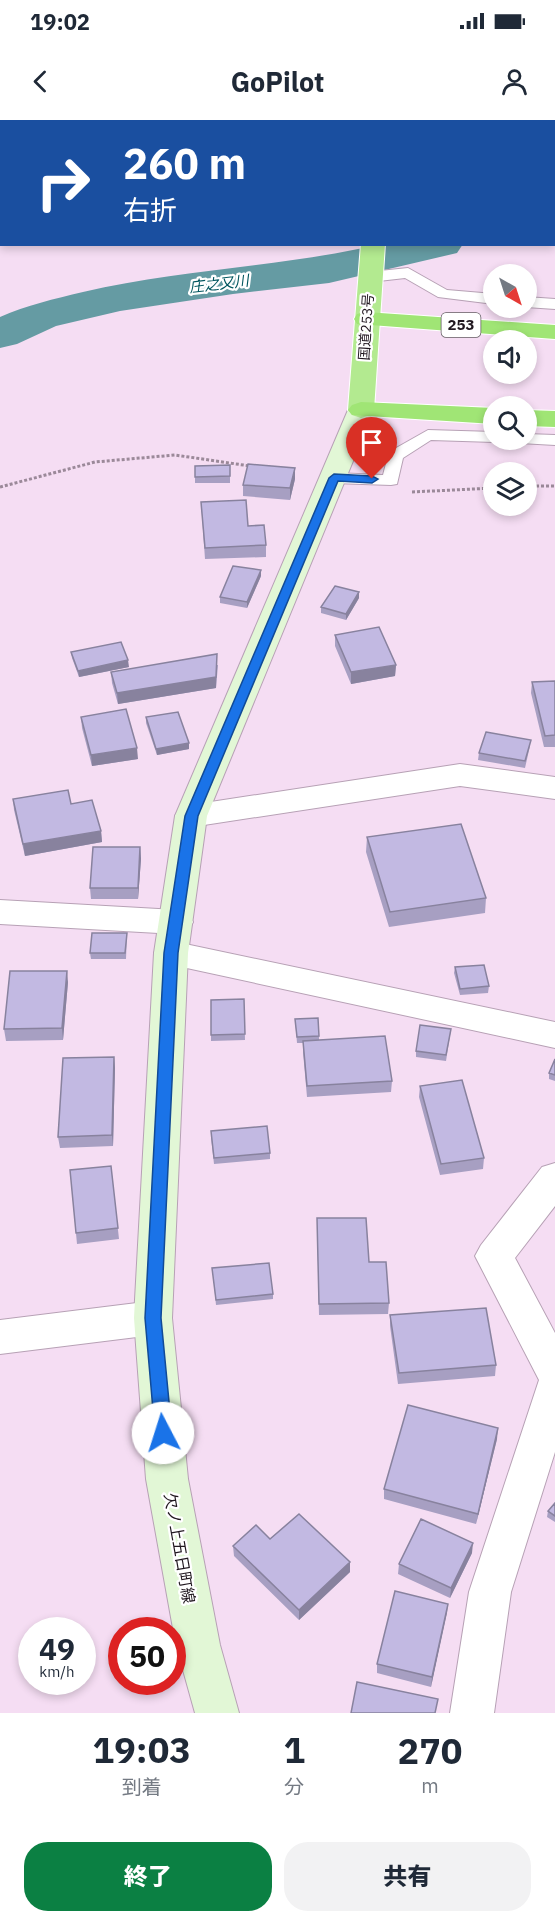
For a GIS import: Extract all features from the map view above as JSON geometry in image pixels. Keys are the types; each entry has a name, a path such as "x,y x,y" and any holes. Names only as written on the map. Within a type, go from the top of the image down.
{"highway":[{"name":"国道253号","path":"361,410 373,246"},
{"name":"253","path":"366,319 555,332"},
{"path":"361,410 483,416"},
{"path":"537,418 555,419"}],"main road":[{"name":"欠ノ上五日町線","path":"217,1713 198,1645 167,1479 153,1318 173,938 191,816 361,410"}],"street":[{"path":"191,816 460,775 555,788"},
{"path":"0,912 173,938 555,1035"},
{"path":"555,1178 494,1256 555,1371"},
{"path":"0,1337 153,1318"},
{"path":"472,1713 490,1592 555,1388"}],"lane":[{"path":"370,277 408,273 443,294 483,298"},
{"path":"537,303 555,304"},
{"path":"334,478 391,480 395,456 428,435 483,437"},
{"path":"537,439 555,440"}],"path":[{"path":"0,487 95,462 175,455 255,466"},
{"path":"391,480 389,494 483,489"},
{"path":"537,486 555,486"}],"building":[{"path":"248,464 295,468 290,488 243,485"},
{"path":"230,465 230,476 195,477 195,466"},
{"path":"246,500 248,526 264,525 266,545 205,548 201,502"},
{"path":"233,566 261,570 247,602 220,597"},
{"path":"335,586 359,592 346,614 321,607"},
{"path":"379,627 396,665 351,672 335,635"},
{"path":"121,642 128,660 78,671 71,652"},
{"path":"217,654 216,677 117,693 111,672"},
{"path":"555,681 555,735 545,736 532,682"},
{"path":"126,709 137,748 91,755 81,717"},
{"path":"178,712 189,743 156,749 146,717"},
{"path":"486,732 531,740 525,761 479,753"},
{"path":"68,790 71,804 92,800 101,831 23,844 13,799"},
{"path":"461,824 486,898 390,912 367,837"},
{"path":"93,847 140,847 138,888 90,888"},
{"path":"92,933 127,933 125,953 90,953"},
{"path":"484,965 489,986 460,989 455,967"},
{"path":"10,971 67,971 62,1028 4,1029"},
{"path":"244,999 245,1034 211,1035 211,1000"},
{"path":"318,1018 319,1036 297,1037 295,1019"},
{"path":"420,1025 451,1029 446,1055 416,1051"},
{"path":"385,1036 392,1081 307,1086 303,1041"},
{"path":"114,1057 112,1135 58,1137 63,1058"},
{"path":"555,1059 555,1075 549,1073"},
{"path":"462,1080 484,1158 441,1164 420,1086"},
{"path":"267,1126 270,1153 214,1158 211,1131"},
{"path":"111,1166 118,1228 76,1233 70,1170"},
{"path":"317,1218 366,1218 369,1262 386,1262 389,1303 319,1304"},
{"path":"269,1263 273,1294 216,1300 212,1268"},
{"path":"486,1308 496,1365 399,1373 390,1315"},
{"path":"408,1405 498,1428 478,1514 384,1489"},
{"path":"555,1503 555,1516 548,1511"},
{"path":"299,1514 350,1562 299,1610 233,1546 256,1525 270,1539"},
{"path":"421,1519 473,1543 451,1588 399,1564"},
{"path":"395,1591 448,1604 432,1677 377,1664"},
{"path":"357,1682 438,1699 435,1713 351,1713"}],"waterway":[{"name":"庄之又川","path":"0,334 40,316 120,297 233,280 329,270 432,246"}],"route":[{"path":"163,1433 153,1318 171,953 191,816 334,478 372,479"}]}
